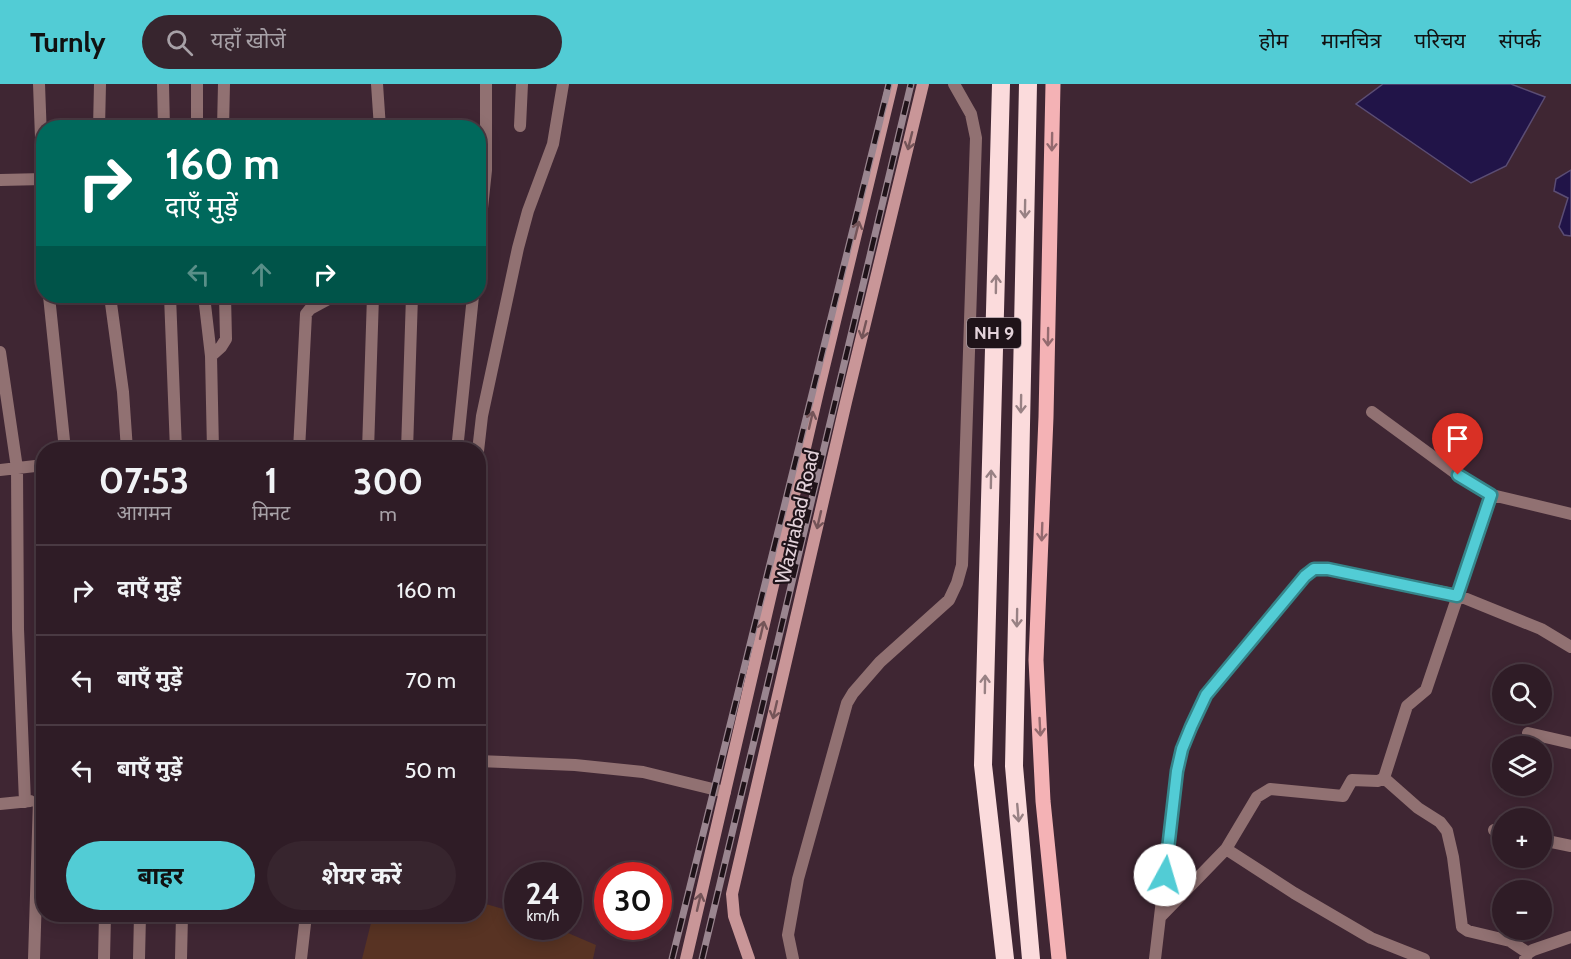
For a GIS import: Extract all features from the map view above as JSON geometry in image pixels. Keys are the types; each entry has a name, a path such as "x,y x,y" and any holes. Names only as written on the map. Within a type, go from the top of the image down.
{"highway":[{"name":"NH 9","path":"1001,84 983,765 1001,931"},
{"name":"NH 9","path":"1028,84 1014,766 1031,959"},
{"path":"1001,931 1005,959"}],"main road":[{"name":"Wazirabad Road","path":"686,959 892,84"},
{"name":"Wazirabad Road","path":"749,959 734,916 732,894 846,402 923,84"},
{"path":"1053,84 1046,417 1036,660 1043,801 1059,959"},
{"path":"998,959 1001,931"}],"street":[{"path":"39,84 40,120"},
{"path":"99,120 100,84"},
{"path":"163,84 164,120"},
{"path":"196,120 197,84"},
{"path":"223,120 224,84"},
{"path":"377,84 379,120"},
{"path":"484,120 486,84"},
{"path":"520,126 522,84"},
{"path":"479,442 482,416 518,248 528,211 553,144 563,84"},
{"path":"793,959 788,935 798,879 847,703 880,662 949,600 962,565 976,138 971,114 954,84"},
{"path":"0,180 36,179"},
{"path":"51,303 64,442"},
{"path":"111,303 123,392 126,442"},
{"path":"170,303 176,442"},
{"path":"205,303 211,356 213,442"},
{"path":"211,356 226,339 225,303"},
{"path":"299,442 306,314 321,303"},
{"path":"369,442 373,303"},
{"path":"407,442 412,303"},
{"path":"458,442 472,303"},
{"path":"0,352 17,468 18,630 25,802"},
{"path":"1372,412 1450,469 1491,495 1571,514"},
{"path":"0,470 36,466"},
{"path":"1161,916 1226,849 1257,797 1263,793 1270,789 1343,796 1352,780 1378,781 1384,778 1407,705 1425,690 1491,495"},
{"path":"1155,959 1177,771 1182,749 1206,695 1305,576 1314,569 1328,569 1457,596 1541,629 1571,647"},
{"path":"1528,733 1571,743"},
{"path":"486,761 575,765 643,772 724,792"},
{"path":"1384,778 1418,808 1440,822 1447,831 1453,857 1461,927 1468,931 1510,940 1526,956 1570,938"},
{"path":"0,804 36,801"},
{"path":"1552,842 1571,846"},
{"path":"1226,849 1294,893 1371,938 1424,959"},
{"path":"34,959 36,914"},
{"path":"104,959 105,922"},
{"path":"139,959 141,922"},
{"path":"181,959 182,922"},
{"path":"301,959 305,922"}],"shaded area":[{"path":"1383,84 1511,84 1545,97 1506,166 1471,183 1356,104"},
{"path":"1571,170 1571,236 1564,235 1559,227 1568,198 1554,191 1556,179"},
{"path":"486,904 504,909 504,940 582,939 596,945 593,959 362,959 371,922 486,922"}],"railway":[{"path":"672,959 889,84"},
{"path":"702,959 911,84"}],"route":[{"path":"1165,875 1177,771 1182,749 1206,695 1305,576 1314,569 1328,569 1457,596 1491,495 1458,475"}]}
